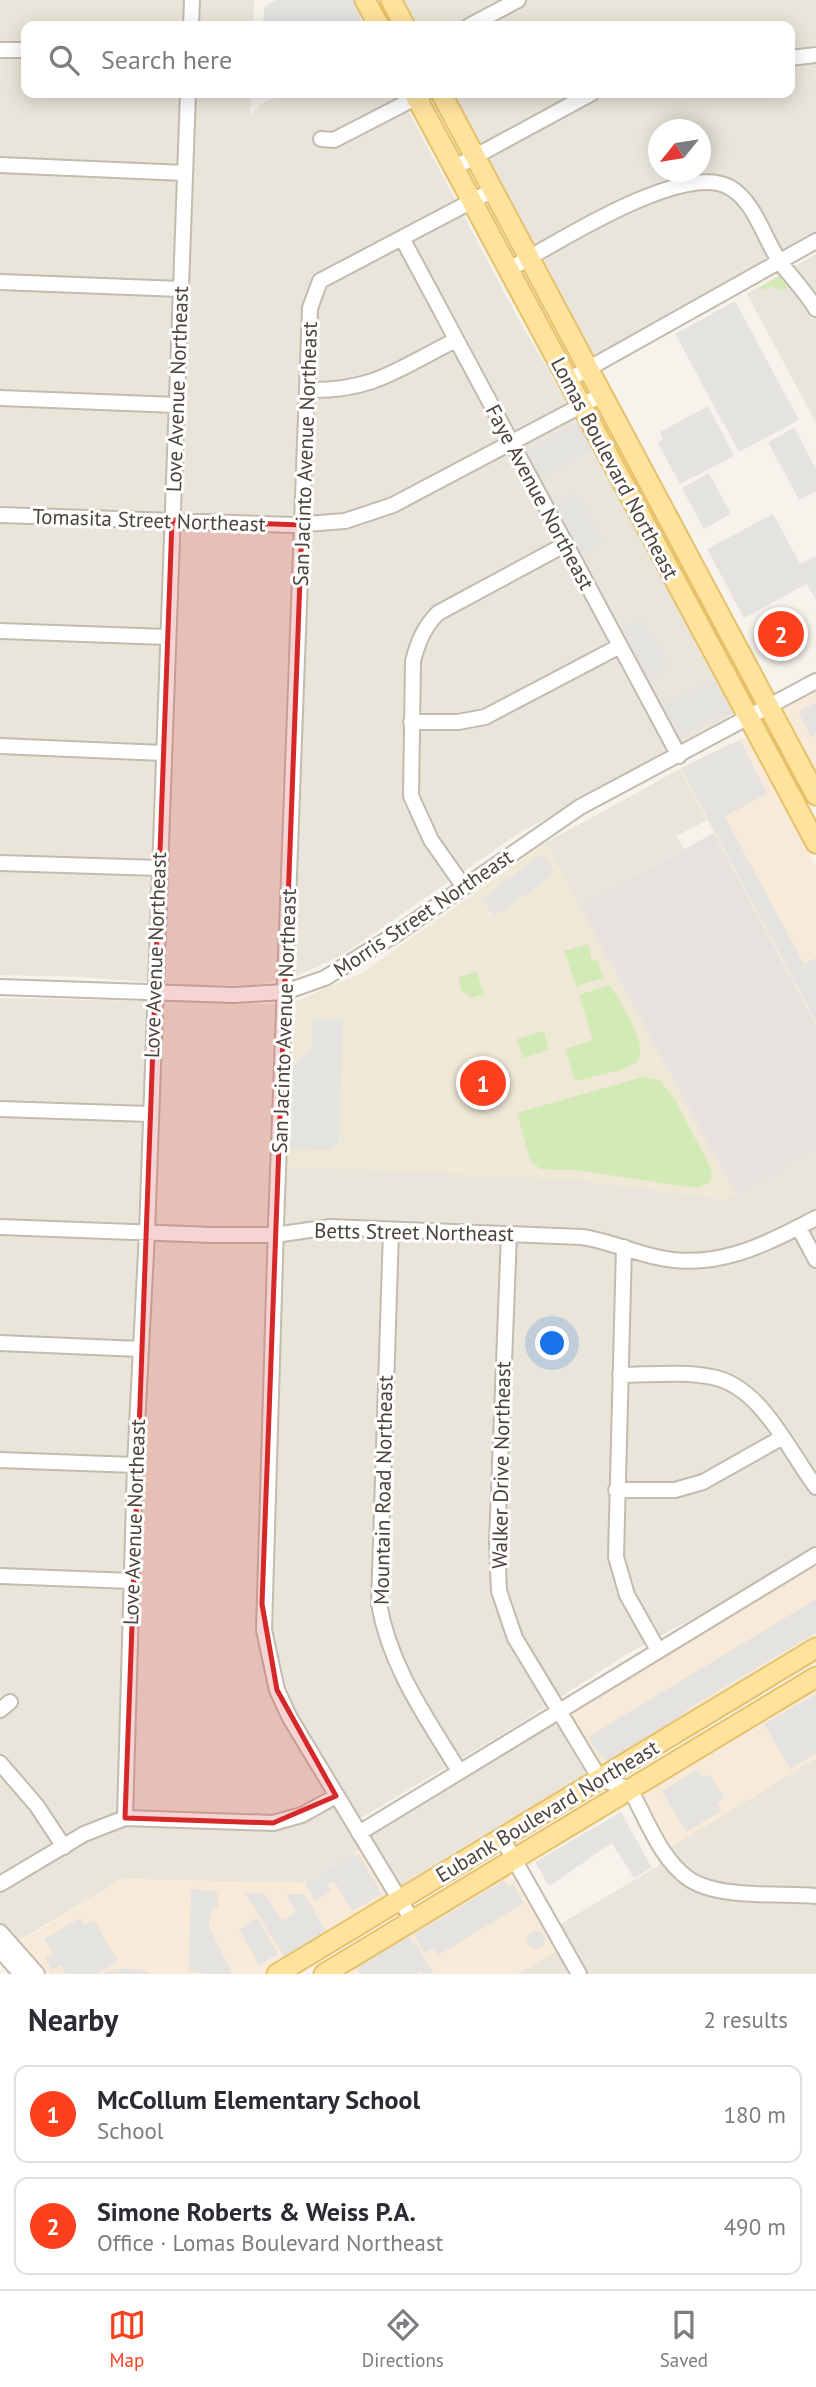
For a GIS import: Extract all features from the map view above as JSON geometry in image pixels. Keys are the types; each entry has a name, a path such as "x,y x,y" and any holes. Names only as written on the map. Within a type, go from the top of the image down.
{"main road":[{"path":"365,0 376,21"},
{"path":"391,0 402,21"},
{"name":"Lomas Boulevard Northeast","path":"421,98 471,201 816,843"},
{"name":"Lomas Boulevard Northeast","path":"444,98 816,795"},
{"name":"Eubank Boulevard Northeast","path":"277,1974 816,1648"},
{"name":"Eubank Boulevard Northeast","path":"324,1974 816,1677"},
{"path":"752,1686 765,1708"}],"street":[{"path":"191,21 192,0"},
{"path":"478,21 518,0"},
{"path":"0,50 21,50"},
{"path":"795,57 816,55"},
{"name":"Love Avenue Northeast","path":"125,1818 135,1465 147,1233 153,992 188,98"},
{"path":"321,139 334,140 412,98"},
{"path":"454,168 584,98"},
{"path":"0,165 185,173"},
{"path":"508,270 655,192 686,183 715,182 730,187 745,202 780,261 816,309"},
{"name":"San Jacinto Avenue Northeast","path":"412,1920 290,1718 277,1690 264,1630 275,1235 310,308 320,281 493,190"},
{"name":"Faye Avenue Northeast","path":"402,238 679,756"},
{"path":"568,380 816,241"},
{"path":"0,282 180,289"},
{"path":"309,390 339,391 374,383 456,340"},
{"name":"Tomasita Street Northeast","path":"0,515 328,524 367,516 603,394"},
{"path":"0,398 176,405"},
{"path":"464,887 431,840 411,796 413,661 427,624 438,613 566,544"},
{"path":"0,631 167,637"},
{"path":"411,722 458,722 485,717 620,646"},
{"name":"Morris Street Northeast","path":"0,987 233,995 285,992 325,978 351,964 580,807 816,681"},
{"path":"0,746 163,752"},
{"path":"0,863 159,868"},
{"path":"0,1109 149,1114"},
{"name":"Betts Street Northeast","path":"0,1227 275,1235 314,1227 582,1237 657,1258 713,1260 736,1256 816,1218"},
{"path":"799,1228 816,1260"},
{"name":"Mountain Road Northeast","path":"391,1231 379,1604 383,1630 397,1669 458,1771"},
{"name":"Walker Drive Northeast","path":"509,1234 496,1542 499,1591 515,1638 600,1779"},
{"path":"624,1247 614,1538 621,1578 637,1616 658,1650"},
{"path":"0,1343 140,1349"},
{"path":"620,1375 712,1377 741,1388 758,1402 816,1487"},
{"path":"616,1490 675,1490 703,1482 781,1438"},
{"path":"0,1460 135,1465"},
{"path":"359,1833 816,1555"},
{"path":"0,1576 132,1581"},
{"path":"0,1763 37,1806 64,1847"},
{"path":"600,1779 630,1789 668,1857 689,1879 720,1890 816,1896"},
{"path":"0,1884 105,1824 125,1818 273,1823 302,1815 336,1796"},
{"path":"502,1838 579,1974"},
{"path":"0,1932 37,1974"},
{"path":"0,1950 21,1974"}],"highlighted area":[{"path":"172,520 302,525 262,1604 277,1690 336,1796 273,1823 125,1818"}],"shaded area":[{"path":"0,0 254,0 253,21 21,21 21,98 251,98 250,116 261,104 275,98 402,98 519,320 568,404 498,439 668,751 516,835 344,954 295,977 255,985 182,985 82,977 0,975"},
{"path":"276,0 353,0 362,21 263,21 264,7"},
{"path":"404,0 816,0 816,231 594,356 457,98 795,98 795,21 415,21"},
{"path":"816,254 816,423 747,294"},
{"path":"735,301 799,420 739,452 675,334"},
{"path":"708,406 734,456 680,484 657,442 663,439 660,432"},
{"path":"578,415 735,713 679,744 520,447"},
{"path":"577,422 592,450 540,478 525,450"},
{"path":"794,428 816,469 816,491 799,500 768,442"},
{"path":"709,473 731,514 704,529 682,488"},
{"path":"577,492 605,544 581,556 554,504"},
{"path":"773,514 800,564 816,556 816,600 807,584 744,618 707,549"},
{"path":"643,617 670,669 649,680 621,628"},
{"path":"714,679 730,711 678,738 661,706"},
{"path":"816,689 816,778 778,708"},
{"path":"816,702 816,734 811,737 798,712"},
{"path":"743,737 749,742 816,866 816,1025 680,769"},
{"path":"740,740 767,793 725,817 804,964 816,958 816,1022 681,768"},
{"path":"680,769 707,820 677,836 684,849 579,906 545,843"},
{"path":"714,833 816,1025 816,1151 735,1194 579,906"},
{"path":"545,843 735,1194 725,1199 573,1179 286,1166 296,1001 362,973"},
{"path":"542,854 555,873 495,916 481,899"},
{"path":"0,998 275,1004 269,1164 573,1179 724,1199 816,1151 816,1545 718,1605 627,1654 514,1727 361,1818 349,1829 360,1850 303,1883 122,1879 0,1952"},
{"path":"312,1019 343,1020 339,1143 330,1150 290,1149 293,1067 311,1048"},
{"path":"816,1563 816,1638 605,1767 600,1766 570,1717 572,1710"},
{"path":"816,1599 816,1633 689,1708 680,1717 607,1762 603,1755 600,1756 588,1737"},
{"path":"816,1687 816,1758 671,1847 643,1795 645,1789"},
{"path":"816,1694 816,1753 790,1769 764,1724"},
{"path":"552,1723 559,1727 587,1777 402,1891 370,1834"},
{"path":"816,1758 816,1974 517,1974 570,1944 559,1925 658,1866 671,1847"},
{"path":"697,1770 701,1776 710,1775 725,1798 717,1803 721,1811 686,1832 662,1791"},
{"path":"621,1812 652,1868 634,1878 612,1843 549,1886 535,1862"},
{"path":"360,1850 390,1899 266,1974 46,1974 18,1943 122,1879 303,1883"},
{"path":"352,1854 359,1855 382,1894 352,1911 334,1881 327,1885 331,1891 315,1901 305,1883"},
{"path":"504,1876 518,1880 558,1951 517,1974 341,1974"},
{"path":"504,1881 508,1887 513,1884 524,1903 437,1956 433,1949 424,1953 414,1934"},
{"path":"191,1889 215,1891 218,1895 218,1906 211,1911 209,1926 232,1974 205,1974 189,1970"},
{"path":"245,1893 265,1894 282,1921 296,1912 286,1894 304,1894 326,1931 284,1957"},
{"path":"80,1918 85,1925 94,1920 118,1961 97,1974 66,1974 61,1965 52,1971 45,1958 53,1953 44,1939"},
{"path":"257,1918 278,1954 259,1965 239,1929"},
{"path":"536,1931 542,1934 545,1940 542,1946 536,1949 530,1946 527,1940 530,1934"},
{"path":"408,1937 413,1944 416,1943 434,1974 424,1974 421,1971 416,1974 360,1974 357,1967"},
{"path":"124,1968 142,1970 150,1974 100,1974"}],"green space":[{"path":"779,276 788,287 777,291 774,286 762,290 760,287"},
{"path":"588,944 592,961 597,960 603,978 576,986 564,951"},
{"path":"477,972 484,994 469,998 468,993 463,994 458,977"},
{"path":"610,985 638,1037 639,1057 634,1064 621,1070 575,1081 565,1049 593,1040 579,995"},
{"path":"544,1031 549,1050 523,1058 517,1039"},
{"path":"643,1077 660,1080 676,1101 712,1171 710,1182 697,1188 575,1170 540,1169 530,1160 517,1113"}],"place":[{"name":"Simone Roberts & Weiss P.A.","path":"781,634"},
{"name":"McCollum Elementary School","path":"483,1083"}]}
